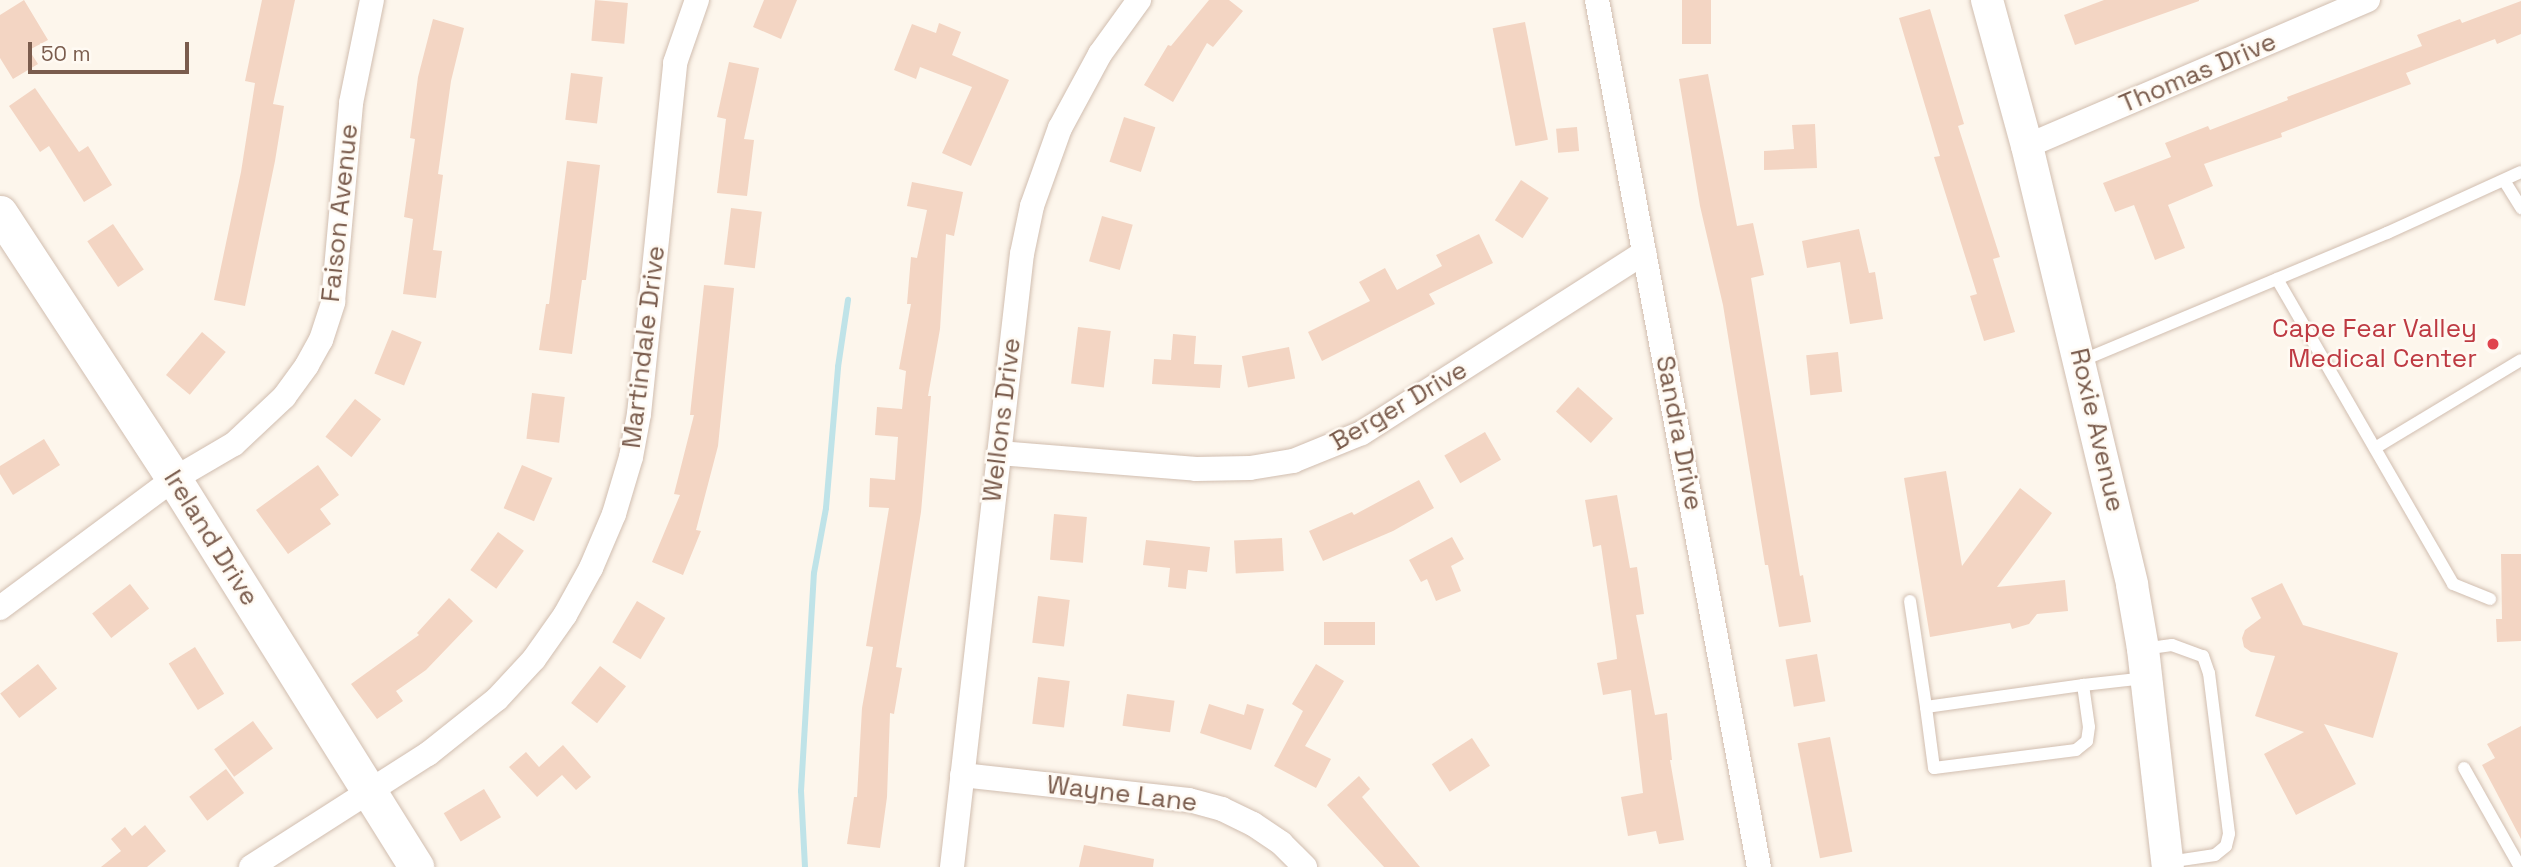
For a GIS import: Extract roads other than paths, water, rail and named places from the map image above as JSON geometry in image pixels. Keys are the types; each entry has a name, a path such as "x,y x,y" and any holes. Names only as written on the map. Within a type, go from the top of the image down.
{"main road":[{"name":"Ireland Drive","path":"1,219 174,479 416,867"}],"street":[{"name":"Faison Avenue","path":"0,608 174,479 233,444 260,422 284,397 321,340 333,302 351,103 372,0"},
{"name":"Martindale Drive","path":"251,867 460,731 497,699 534,659 565,615 591,568 614,514 631,457 639,414 675,63 697,0"},
{"name":"Wellons Drive","path":"952,867 1021,254 1039,185 1077,92 1100,54 1139,0"},
{"name":"Sandra Drive","path":"1597,0 1759,867"},
{"name":"Roxie Avenue","path":"1987,0 2081,361 2132,585 2168,865"},
{"name":"Thomas Drive","path":"2027,146 2368,0"},
{"name":"Berger Drive","path":"999,453 1196,469 1250,468 1293,461 1362,433 1644,253"},
{"name":"Wayne Lane","path":"962,775 1189,800 1222,809 1253,824 1281,843 1305,867"}],"lane":[{"path":"2081,361 2505,182 2521,172"},
{"path":"2505,182 2521,208"},
{"path":"2277,279 2453,584 2490,599"},
{"path":"2375,448 2521,360"},
{"path":"1910,601 1934,768 2076,750 2087,741 2089,727 2083,685"},
{"path":"1926,707 2083,685 2144,663 2172,645 2203,656 2209,673 2229,834 2226,846 2215,855 2168,865"},
{"path":"2464,768 2520,867"}],"waterway":[{"path":"805,867 801,791 814,573 826,508 838,367 848,300"}],"place":[{"name":"Cape Fear Valley Medical Center","path":"2493,344"}]}
